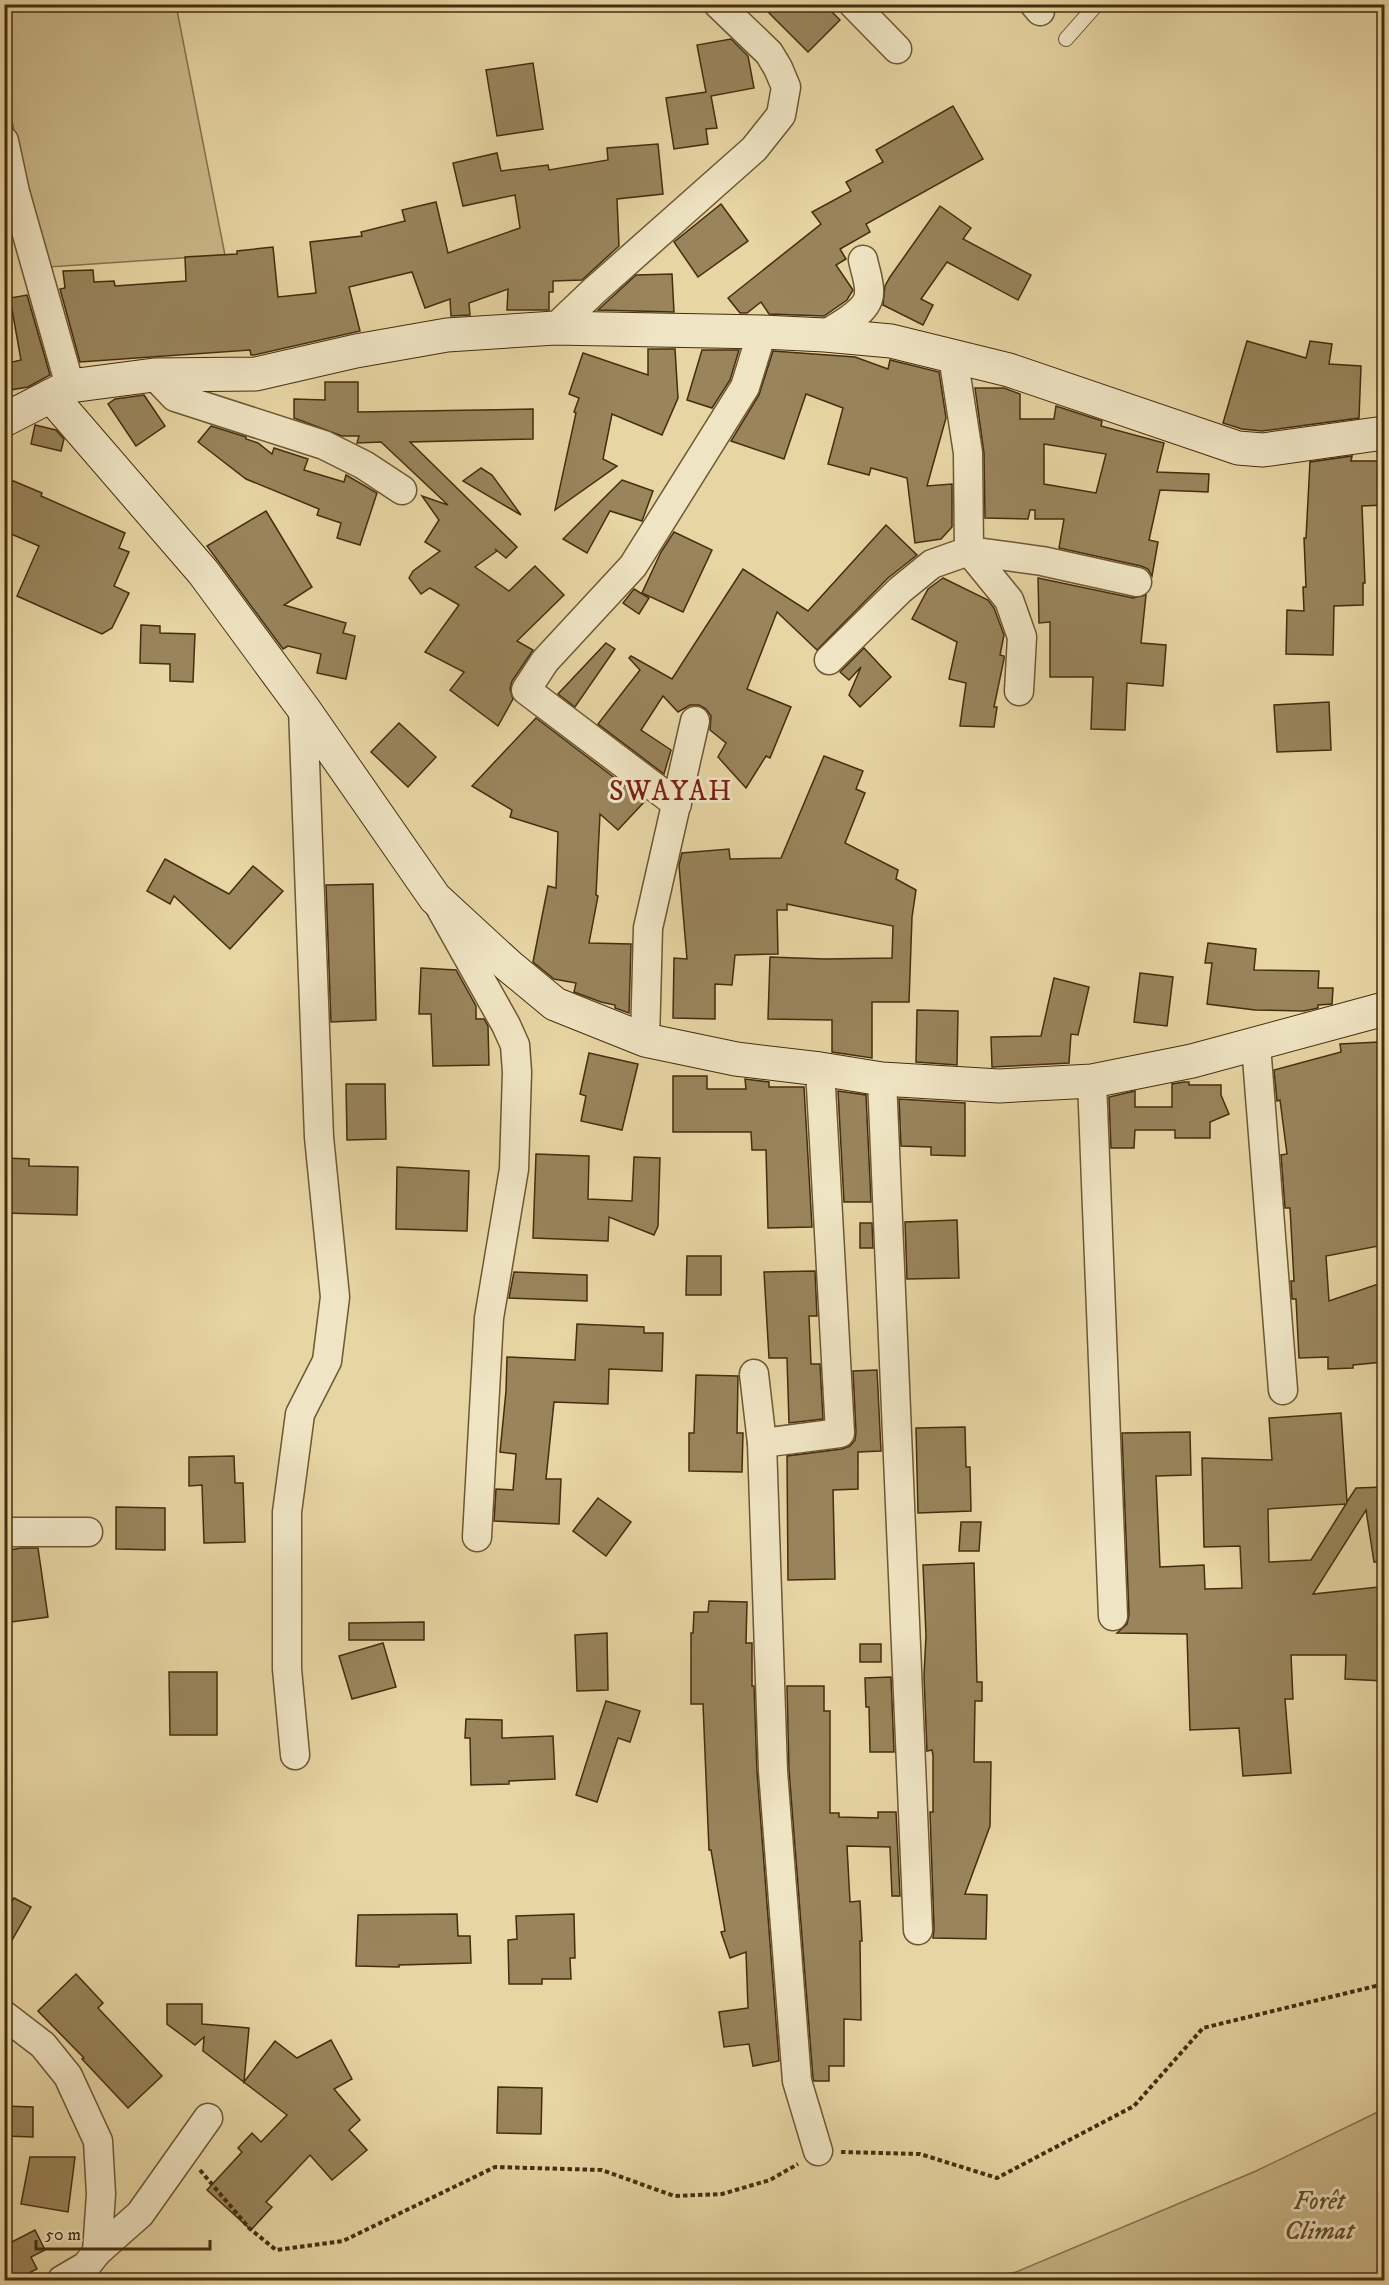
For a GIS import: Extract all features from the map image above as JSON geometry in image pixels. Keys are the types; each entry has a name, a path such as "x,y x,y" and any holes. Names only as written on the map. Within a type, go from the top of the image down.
{"street":[{"path":"555,328 754,149 781,115 786,87 778,68 769,53 718,4"},
{"path":"853,4 897,49"},
{"path":"4,141 60,391 203,572 303,708 435,898 515,1045 517,1072 514,1169 489,1318 477,1537"},
{"path":"825,335 863,308 868,300 870,291 863,260"},
{"path":"4,420 60,391 154,375 256,374 356,351 447,335 555,328 762,332 891,341 1009,370 1238,448 1273,449 1384,433"},
{"path":"677,804 526,690 545,661 633,566 745,387 762,332"},
{"path":"953,356 968,453 969,551 1009,600 1022,637 1019,691"},
{"path":"154,375 175,397 324,445 364,465 402,490"},
{"path":"829,660 900,590 932,564 969,551 1042,561 1137,582"},
{"path":"295,1755 286,1669 286,1512 300,1414 327,1361 335,1297 319,1137 303,708"},
{"path":"645,1040 648,928 695,721"},
{"path":"435,898 509,966 555,1004 645,1040 736,1059 882,1079 999,1086 1092,1080 1192,1061 1384,1009"},
{"path":"1256,1045 1283,1390"},
{"path":"762,1443 840,1433 820,1069"},
{"path":"882,1079 918,1930"},
{"path":"1092,1080 1113,1616"},
{"path":"754,1374 762,1443 773,1771 796,2081 818,2151"},
{"path":"4,1532 88,1532"},
{"path":"4,2015 43,2045 68,2076 98,2141 101,2194 97,2252"},
{"path":"62,2280 86,2266 97,2252 140,2214 208,2118"}],"lane":[{"path":"1066,39 1097,4"}],"path":[{"path":"196,2164 249,2228 276,2250 343,2241 495,2167 602,2170 674,2196 722,2194 770,2180 818,2151 920,2154 997,2178 1134,2106 1203,2028 1384,1984"}],"green space":[{"path":"4,5 176,5 225,255 49,267 21,167 5,84"},
{"name":"Forêt Climat","path":"1384,2109 1384,2280 979,2280 1016,2272 1256,2171"}],"building":[{"path":"760,4 824,4 840,20 808,52"},
{"path":"731,39 748,56 754,88 711,96 717,128 706,129 708,144 674,149 666,98 706,92 697,45"},
{"path":"533,63 543,129 497,136 486,70"},
{"path":"953,106 983,159 866,224 870,232 840,249 846,259 836,265 853,290 847,300 824,316 769,314 761,302 747,313 740,313 728,298 821,224 812,212 851,191 846,182 883,162 876,150"},
{"path":"658,144 663,194 617,199 619,246 582,280 553,281 553,292 549,292 549,310 507,310 508,289 469,303 470,315 451,316 450,299 425,308 412,272 349,287 360,331 254,355 251,355 250,350 80,362 60,289 65,288 63,271 93,270 94,282 114,281 115,286 186,281 185,257 237,254 237,251 273,247 278,297 316,293 310,242 362,236 361,232 405,221 402,210 436,202 448,253 520,228 515,195 463,206 453,163 497,153 501,171 548,165 549,170 608,160 607,148"},
{"path":"721,204 748,241 698,277 674,242"},
{"path":"940,206 971,228 963,239 1031,275 1018,300 947,262 921,299 933,305 923,325 883,305 885,286 890,277"},
{"path":"672,274 674,312 598,310 636,275"},
{"path":"27,295 50,375 28,387 4,391 4,364 21,360 10,298"},
{"path":"1247,341 1306,358 1310,341 1332,344 1329,364 1361,366 1359,418 1262,431 1242,429 1223,423"},
{"path":"648,349 675,349 678,398 662,435 612,414 603,459 617,466 555,510 576,413 574,412 579,398 569,394 583,353 648,375"},
{"path":"702,350 739,350 730,380 712,408 687,400"},
{"path":"773,351 855,357 888,369 890,360 939,372 946,418 927,486 952,484 952,527 941,539 915,543 907,478 871,468 869,475 828,464 843,408 806,394 784,459 731,441 759,395"},
{"path":"325,382 358,382 358,412 533,409 533,439 410,442 517,547 506,558 495,549 497,551 475,567 509,591 535,566 564,595 517,641 533,650 512,681 510,689 513,699 498,726 450,690 464,672 425,652 459,605 430,588 421,594 409,578 413,571 440,551 425,542 439,520 422,496 448,505 381,442 357,443 359,436 342,436 294,418 294,399 325,400"},
{"path":"975,388 1004,388 1020,394 1020,419 1054,419 1056,406 1102,421 1101,426 1164,443 1157,472 1209,474 1208,492 1160,490 1149,540 1158,542 1152,576 1148,569 1141,566 1059,548 1064,519 1035,519 1035,510 1030,510 1028,519 985,518 984,453","holes":["1044,444 1106,454 1096,493 1044,484"]},
{"path":"144,395 165,426 136,446 108,404 115,399"},
{"path":"35,425 56,430 64,439 61,451 31,444"},
{"path":"211,426 246,437 272,454 274,448 308,459 304,470 344,482 346,475 377,493 360,545 337,538 341,523 317,515 319,509 246,479 198,442"},
{"path":"1352,456 1351,461 1384,461 1384,505 1362,506 1365,583 1363,583 1363,605 1334,606 1333,655 1286,654 1287,610 1304,611 1303,587 1306,587 1304,538 1306,538 1310,462"},
{"path":"481,468 492,475 521,515 463,481"},
{"path":"4,477 125,533 119,548 129,552 114,586 129,593 112,628 102,634 17,596 39,546 4,531"},
{"path":"622,480 653,491 642,521 610,511 587,553 563,539"},
{"path":"266,511 312,587 284,605 346,623 343,633 355,636 346,679 317,673 321,654 288,646 283,649 207,546"},
{"path":"886,525 917,555 888,578 817,650 777,612 747,689 791,707 770,758 766,756 746,788 718,757 726,743 710,730 711,716 699,705 690,705 678,712 663,696 641,730 671,750 664,774 598,724 640,670 629,658 631,656 672,679 743,569 808,611"},
{"path":"674,532 712,550 683,612 642,593 661,552"},
{"path":"943,578 988,600 994,608 1004,635 1000,655 1004,656 1004,659 994,707 997,707 994,727 960,726 966,683 949,679 957,642 912,619 928,589"},
{"path":"1038,578 1133,598 1146,595 1141,643 1166,645 1163,686 1127,683 1125,730 1091,729 1093,677 1050,677 1050,622 1039,623"},
{"path":"634,589 649,598 639,614 623,603"},
{"path":"141,625 160,626 160,633 195,634 193,682 170,681 170,664 140,663"},
{"path":"606,643 615,649 575,707 558,694"},
{"path":"864,648 891,677 860,707 849,695 861,667 849,680 840,672"},
{"path":"1329,702 1331,750 1277,752 1274,705"},
{"path":"536,718 645,801 618,830 600,814 596,895 598,896 589,943 631,944 629,1013 615,1008 615,1005 574,992 576,983 554,979 533,962 548,886 556,888 558,832 510,817 512,810 472,786"},
{"path":"399,723 436,757 408,787 371,752"},
{"path":"824,756 863,771 856,789 865,793 845,843 898,870 896,879 916,890 912,917 909,1002 872,1002 872,1058 832,1052 832,1020 768,1019 770,957 892,958 893,926 787,904 787,910 777,910 778,954 735,955 732,985 715,984 715,1019 673,1018 674,958 687,959 679,865 682,853 729,849 730,859 781,858"},
{"path":"165,859 229,894 253,866 283,891 230,949 174,896 170,904 147,891"},
{"path":"373,884 376,1020 331,1022 326,885"},
{"path":"1208,943 1256,949 1254,970 1319,971 1318,988 1333,988 1332,1004 1318,1005 1318,1008 1304,1011 1255,1010 1207,1004 1212,963 1205,963"},
{"path":"421,968 456,970 476,1006 476,1019 484,1019 488,1026 489,1065 433,1066 431,1014 419,1014"},
{"path":"1140,973 1173,977 1167,1026 1134,1022"},
{"path":"1054,978 1089,987 1078,1035 1071,1034 1069,1063 992,1067 991,1037 1041,1036"},
{"path":"917,1010 958,1011 957,1065 916,1062"},
{"path":"1379,1042 1381,1089 1384,1089 1384,1245 1326,1256 1329,1301 1384,1282 1384,1362 1353,1365 1353,1368 1328,1369 1328,1357 1299,1358 1296,1299 1292,1299 1291,1281 1294,1281 1290,1208 1285,1208 1281,1155 1287,1154 1274,1070 1341,1052 1340,1044"},
{"path":"589,1053 638,1064 622,1130 581,1121 586,1096 580,1094"},
{"path":"673,1076 707,1076 707,1089 746,1089 745,1079 769,1082 769,1087 804,1087 812,1227 768,1228 766,1150 752,1150 751,1132 673,1132"},
{"path":"1189,1082 1189,1085 1221,1085 1221,1095 1229,1114 1210,1122 1210,1138 1175,1138 1175,1130 1135,1130 1134,1148 1111,1148 1109,1097 1135,1091 1135,1107 1172,1107 1172,1084"},
{"path":"346,1084 385,1084 386,1139 347,1140"},
{"path":"838,1091 866,1095 871,1202 844,1202"},
{"path":"899,1099 965,1103 965,1156 931,1155 931,1147 901,1146"},
{"path":"536,1154 589,1156 588,1199 632,1201 634,1157 660,1158 658,1226 654,1235 609,1217 608,1241 533,1238"},
{"path":"4,1158 29,1159 29,1166 78,1167 77,1215 4,1213"},
{"path":"397,1167 469,1171 467,1231 396,1229"},
{"path":"957,1220 959,1278 907,1279 905,1222"},
{"path":"860,1223 872,1223 873,1248 860,1248"},
{"path":"687,1256 721,1256 721,1295 686,1295"},
{"path":"815,1271 817,1316 809,1316 811,1364 820,1364 823,1419 789,1423 787,1358 769,1358 764,1272"},
{"path":"514,1272 587,1275 587,1301 509,1298"},
{"path":"577,1324 644,1327 644,1333 663,1333 662,1371 609,1369 608,1404 554,1402 546,1479 561,1479 559,1524 494,1521 496,1489 513,1490 516,1454 500,1452 507,1357 575,1360"},
{"path":"877,1370 881,1451 858,1452 858,1489 833,1490 835,1579 788,1580 787,1456 850,1446 855,1440 856,1432 853,1371"},
{"path":"696,1375 738,1376 737,1433 743,1433 742,1472 689,1471 689,1433 694,1433"},
{"path":"1341,1413 1347,1502 1356,1488 1384,1487 1384,1562 1374,1562 1366,1510 1313,1594 1378,1587 1384,1647 1384,1681 1345,1679 1346,1655 1291,1655 1293,1699 1285,1699 1291,1773 1243,1776 1239,1728 1190,1730 1187,1634 1117,1633 1127,1624 1129,1615 1122,1433 1190,1432 1191,1475 1156,1476 1160,1567 1204,1565 1205,1589 1242,1588 1240,1546 1204,1547 1202,1458 1272,1460 1269,1418","holes":["1346,1504 1311,1560 1269,1562 1268,1509"]},
{"path":"965,1427 966,1467 970,1467 971,1511 918,1513 916,1428"},
{"path":"234,1456 235,1483 243,1483 245,1542 204,1543 202,1485 189,1486 189,1457"},
{"path":"598,1498 631,1522 606,1556 573,1531"},
{"path":"116,1507 165,1508 165,1550 116,1549"},
{"path":"961,1522 981,1522 979,1551 959,1551"},
{"path":"38,1548 48,1617 4,1623 4,1551"},
{"path":"974,1563 977,1682 982,1682 982,1701 975,1701 974,1762 991,1762 990,1826 965,1894 987,1895 986,1939 933,1938 930,1812 933,1812 933,1756 932,1750 927,1751 923,1565"},
{"path":"709,1601 747,1602 746,1643 752,1643 757,1772 779,2061 753,2066 749,2044 724,2047 719,2012 748,2008 746,1952 730,1958 721,1932 725,1931 711,1850 709,1850 703,1704 691,1704 691,1633 693,1633 694,1612 708,1612"},
{"path":"424,1622 424,1640 349,1640 349,1623"},
{"path":"607,1633 608,1690 577,1691 575,1635"},
{"path":"383,1643 396,1687 352,1699 339,1656"},
{"path":"860,1644 881,1644 881,1662 860,1662"},
{"path":"169,1672 217,1672 217,1735 170,1735"},
{"path":"891,1677 894,1752 870,1752 869,1707 866,1707 865,1678"},
{"path":"787,1686 824,1686 824,1711 830,1711 830,1813 839,1813 839,1817 878,1818 878,1812 896,1812 900,1896 892,1896 890,1847 847,1846 850,1902 860,1901 861,2020 844,2019 844,2066 829,2066 829,2081 814,2081 813,2078 789,1770"},
{"path":"606,1701 640,1711 630,1742 618,1738 597,1802 576,1795"},
{"path":"466,1719 502,1720 502,1738 553,1736 555,1779 471,1785 470,1738 465,1738"},
{"path":"14,1898 31,1907 4,1954 4,1914"},
{"path":"457,1914 458,1936 470,1936 471,1963 399,1965 399,1967 356,1966 358,1915"},
{"path":"574,1914 575,1958 570,1958 571,1979 542,1979 542,1984 509,1984 508,1940 517,1939 516,1916"},
{"path":"76,1974 103,2003 98,2008 162,2076 128,2108 38,2011"},
{"path":"167,2004 202,2004 202,2024 249,2028 244,2082 275,2041 297,2058 331,2040 352,2079 334,2089 360,2120 349,2130 367,2150 332,2180 310,2155 266,2202 272,2207 251,2230 207,2190 242,2152 238,2148 252,2133 261,2142 287,2115 203,2051 204,2037 195,2045 167,2024"},
{"path":"498,2087 542,2088 541,2134 497,2133"},
{"path":"4,2106 33,2107 33,2137 4,2136"},
{"path":"30,2157 75,2157 68,2212 21,2204"},
{"path":"35,2230 45,2250 31,2257 37,2269 15,2280 4,2280 4,2246"}],"district":[{"name":"SWAYAH","path":"671,790"}]}
